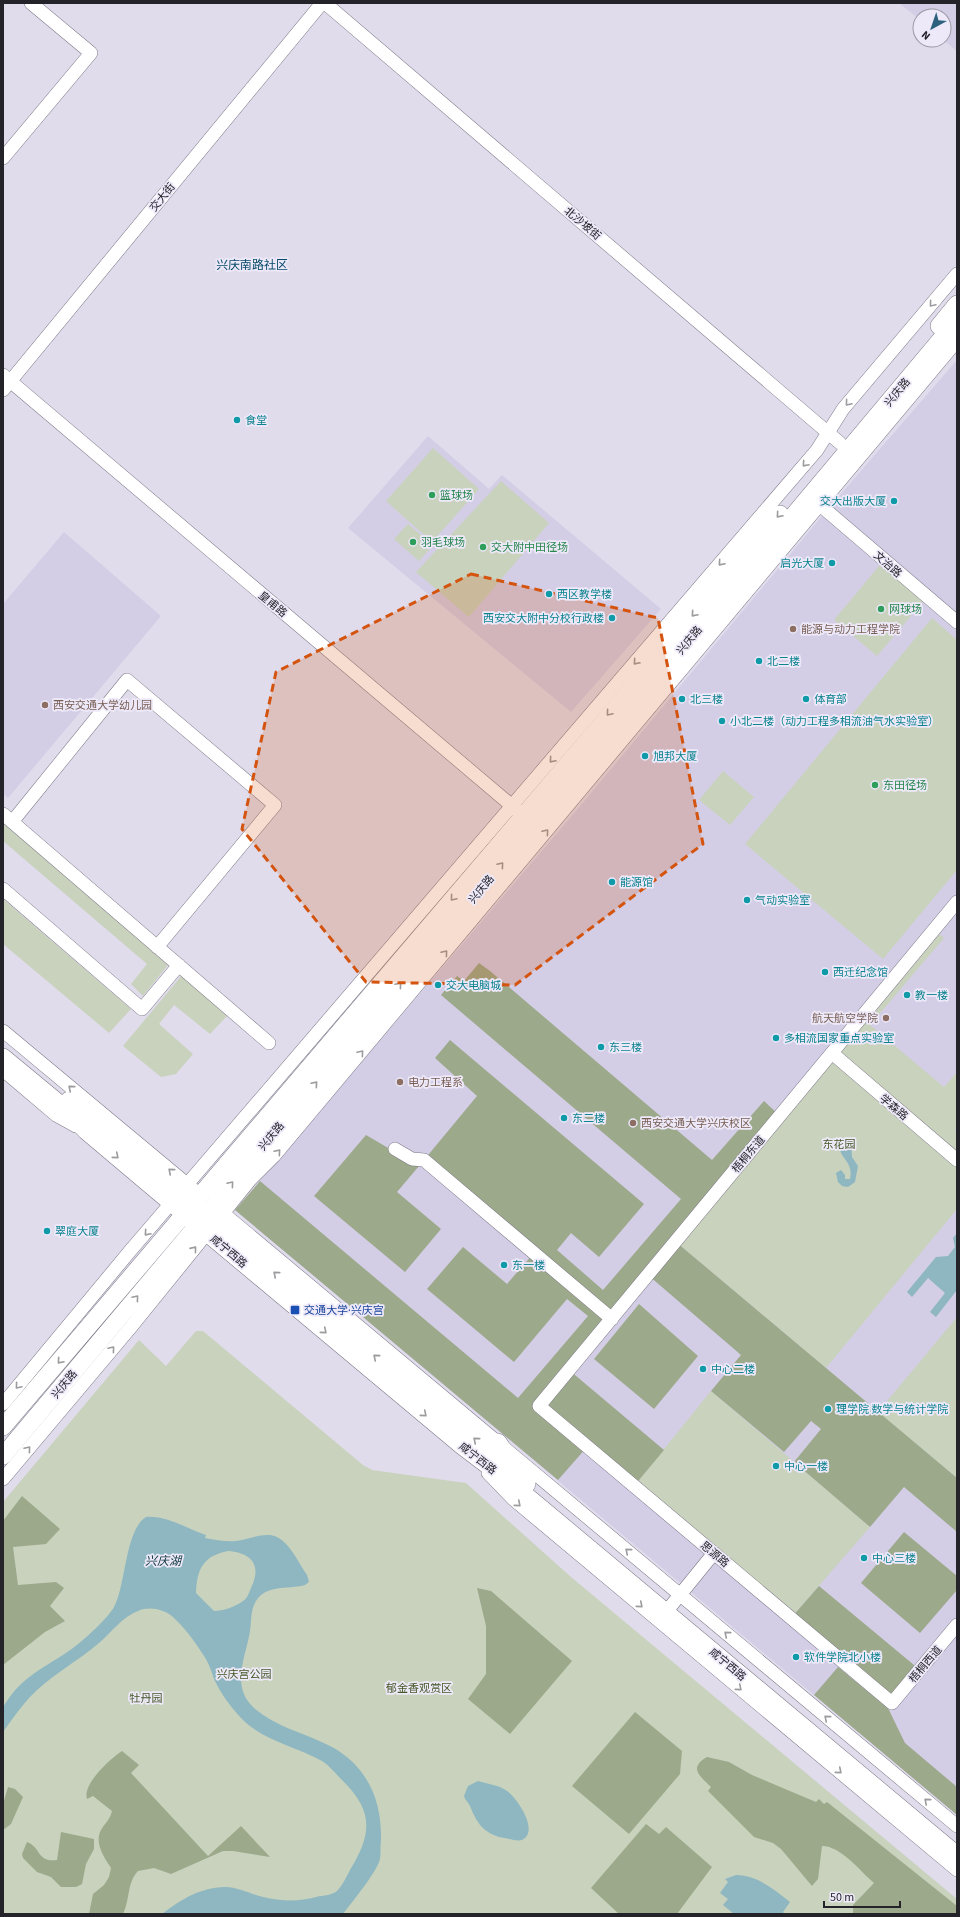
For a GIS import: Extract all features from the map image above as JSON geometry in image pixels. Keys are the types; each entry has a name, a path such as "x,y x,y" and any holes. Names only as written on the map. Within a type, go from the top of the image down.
{"main road":[{"name":"兴庆路","path":"3,1456 205,1214 523,816 834,438 957,304"},
{"name":"兴庆路","path":"523,816 957,320"},
{"name":"咸宁西路","path":"3,1044 180,1194 957,1842"},
{"name":"咸宁西路","path":"3,1057 61,1105 86,1131 180,1194"},
{"name":"兴庆路","path":"3,1427 205,1214"},
{"name":"咸宁西路","path":"205,1214 462,1446 673,1604 957,1855"},
{"path":"498,1442 528,1484"}],"street":[{"path":"3,158 91,54 31,3"},
{"name":"交大街","path":"6,382 323,3"},
{"name":"北沙坡街","path":"323,3 834,438"},
{"path":"834,438 843,409 957,274"},
{"path":"3,1478 131,1328 205,1214 250,1180 280,1150 957,341"},
{"name":"皇甫路","path":"6,382 523,816"},
{"name":"文治路","path":"820,504 957,622"},
{"path":"157,946 275,805 127,680 7,818 269,1043"},
{"path":"3,1404 180,1194 523,816"},
{"path":"3,889 142,1008 179,965"},
{"name":"梧桐东道","path":"539,1406 957,902"},
{"path":"3,1031 180,1194"},
{"name":"学森路","path":"832,1053 957,1160"},
{"path":"3,1070 56,1115 86,1131"},
{"path":"395,1149 412,1159 424,1160 612,1319"},
{"path":"205,1214 498,1442 673,1604 957,1826"},
{"name":"思源路","path":"539,1406 892,1703"},
{"path":"462,1446 513,1499 957,1870"},
{"path":"673,1604 714,1553"},
{"name":"梧桐西道","path":"892,1703 957,1625"}],"highlighted area":[{"path":"471,574 658,618 703,844 515,985 366,982 242,829 276,672"}],"shaded area":[{"path":"899,3 957,3 957,51 952,47 952,8 912,8 912,14"},
{"name":"西安交通大学兴庆校区","path":"957,360 957,1815 235,1210 576,811 827,510"},
{"path":"428,436 489,489 502,475 661,609 571,712 348,528"},
{"name":"西安交通大学幼儿园","path":"64,532 161,616 8,798 3,794 3,604"}],"green space":[{"name":"篮球场","path":"433,448 479,489 432,542 386,501"},
{"name":"交大附中田径场","path":"501,481 549,523 469,617 416,572"},
{"name":"羽毛球场","path":"408,524 433,545 419,561 394,539"},
{"name":"网球场","path":"884,560 927,597 877,656 834,620"},
{"name":"东田径场","path":"932,618 957,640 957,870 883,959 745,844"},
{"path":"723,771 754,797 730,825 699,800"},
{"path":"3,814 172,960 143,996 131,984 147,964 3,841"},
{"path":"3,899 131,1009 109,1033 3,944"},
{"name":"东花园","path":"939,934 944,938 870,1025 944,1087 957,1072 957,1126 955,1129 957,1131 957,1209 826,1368 676,1242"},
{"path":"479,963 712,1160 764,1101 780,1116 676,1242 957,1478 957,1532 904,1487 870,1527 794,1462 821,1429 811,1421 784,1452 711,1391 741,1355 648,1275 569,1370 664,1450 634,1486 587,1447 558,1480 235,1210 260,1181 518,1398 588,1316 567,1299 514,1362 427,1289 463,1247 507,1284 533,1254 424,1160 477,1096 435,1058 450,1040 644,1204 599,1257 571,1233 557,1250 603,1290 681,1199 441,995 457,976 464,981"},
{"path":"182,975 227,1016 210,1034 174,1005 159,1024 193,1054 176,1074 161,1077 123,1046"},
{"path":"366,1135 419,1166 397,1192 441,1229 405,1272 314,1196"},
{"path":"639,1304 698,1356 654,1409 594,1359"},
{"path":"957,1317 957,1478 878,1412"},
{"name":"兴庆宫公园","path":"196,1331 203,1331 363,1465 372,1470 466,1483 571,1577 957,1899 957,1914 3,1914 3,1502 139,1340 166,1366"},
{"path":"711,1391 870,1527 791,1618 634,1486"},
{"path":"22,1496 60,1529 46,1544 13,1547 18,1585 56,1582 64,1588 50,1606 65,1621 45,1632 3,1665 3,1521"},
{"path":"904,1532 957,1576 957,1590 920,1633 861,1583"},
{"path":"819,1586 920,1670 892,1703 791,1618"},
{"path":"477,1588 491,1591 572,1661 510,1734 468,1699 486,1674 486,1626"},
{"path":"838,1667 888,1708 905,1743 957,1787 957,1815 814,1695"},
{"path":"635,1712 682,1751 680,1774 629,1834 572,1786"},
{"path":"122,1751 139,1765 131,1773 208,1856 241,1826 270,1857 233,1851 223,1851 171,1874 154,1868 138,1871 132,1880 123,1914 89,1914 93,1894 104,1885 109,1877 111,1868 99,1845 99,1835 112,1811 93,1796 87,1799 87,1793 89,1786 98,1772 111,1759"},
{"path":"707,1757 729,1762 752,1775 816,1802 819,1799 824,1804 827,1802 957,1906 957,1914 853,1914 853,1905 874,1883 850,1860 836,1850 822,1846 818,1879 812,1886 781,1849 773,1843 754,1837 708,1791 711,1787 700,1776 697,1768 701,1761"},
{"path":"8,1787 15,1789 23,1797 11,1824 3,1830 3,1804"},
{"path":"646,1824 659,1834 666,1827 712,1867 677,1914 619,1914 591,1888"},
{"path":"61,1832 94,1839 94,1849 86,1864 82,1884 76,1887 61,1887 51,1877 37,1872 23,1858 22,1854 27,1842 35,1847 42,1857 57,1860"}],"water":[{"path":"846,1139 851,1142 852,1157 858,1166 855,1182 848,1187 842,1186 838,1182 836,1173 841,1170 845,1175 845,1179 850,1179 850,1168 841,1153 839,1144"},
{"path":"957,1233 957,1290 936,1317 930,1312 945,1293 928,1278 912,1297 907,1292 936,1257 948,1256 955,1247 953,1238"},
{"name":"兴庆湖","path":"146,1517 161,1518 206,1535 205,1538 225,1541 236,1541 267,1535 273,1536 279,1538 287,1545 307,1575 309,1582 305,1585 275,1589 264,1593 256,1601 252,1613 250,1631 243,1661 241,1681 247,1699 254,1708 272,1721 322,1742 344,1755 355,1764 364,1775 370,1786 379,1812 381,1826 380,1859 369,1879 343,1914 162,1914 191,1895 216,1888 235,1888 263,1897 283,1900 303,1900 328,1895 338,1890 342,1885 363,1845 366,1834 364,1813 360,1802 352,1791 328,1765 322,1761 269,1738 250,1726 241,1718 220,1690 207,1661 196,1644 179,1623 166,1612 157,1609 142,1609 127,1617 99,1643 36,1691 22,1706 3,1732 3,1708 16,1689 39,1670 83,1640 111,1612 118,1597 130,1545 139,1524","holes":["228,1551 236,1552 249,1558 255,1567 254,1580 249,1594 244,1600 236,1605 214,1611 196,1593 200,1570 207,1560 213,1556"]},
{"path":"478,1781 504,1789 516,1800 528,1822 529,1830 527,1836 522,1840 502,1838 489,1833 480,1825 464,1796 468,1786"},
{"path":"736,1875 752,1878 765,1884 790,1902 783,1912 785,1914 734,1914 723,1905 728,1899 720,1893 728,1882 725,1879"}],"place":[{"name":"食堂","path":"237,420"},
{"name":"篮球场","path":"432,495"},
{"name":"交大出版大厦","path":"894,501"},
{"name":"羽毛球场","path":"413,542"},
{"name":"交大附中田径场","path":"483,547"},
{"name":"启光大厦","path":"832,563"},
{"name":"西区教学楼","path":"549,594"},
{"name":"网球场","path":"881,609"},
{"name":"西安交大附中分校行政楼","path":"612,618"},
{"name":"能源与动力工程学院","path":"793,629"},
{"name":"北二楼","path":"759,661"},
{"name":"北三楼","path":"682,699"},
{"name":"体育部","path":"806,699"},
{"name":"西安交通大学幼儿园","path":"45,705"},
{"name":"小北二楼（动力工程多相流油气水实验室）","path":"722,721"},
{"name":"旭邦大厦","path":"645,756"},
{"name":"东田径场","path":"875,785"},
{"name":"能源馆","path":"612,882"},
{"name":"气动实验室","path":"747,900"},
{"name":"西迁纪念馆","path":"825,972"},
{"name":"交大电脑城","path":"438,985"},
{"name":"教一楼","path":"907,995"},
{"name":"航天航空学院","path":"886,1018"},
{"name":"多相流国家重点实验室","path":"776,1038"},
{"name":"东三楼","path":"601,1047"},
{"name":"电力工程系","path":"400,1082"},
{"name":"东二楼","path":"564,1118"},
{"name":"西安交通大学兴庆校区","path":"633,1123"},
{"name":"翠庭大厦","path":"47,1231"},
{"name":"东一楼","path":"504,1265"},
{"name":"交通大学·兴庆宫","path":"295,1310"},
{"name":"中心二楼","path":"703,1369"},
{"name":"理学院 数学与统计学院","path":"828,1409"},
{"name":"中心一楼","path":"776,1466"},
{"name":"中心三楼","path":"864,1558"},
{"name":"软件学院北小楼","path":"796,1657"}],"district":[{"name":"兴庆南路社区","path":"252,265"}],"park label":[{"name":"郁金香观赏区","path":"419,1688"},
{"name":"牡丹园","path":"146,1698"}]}
